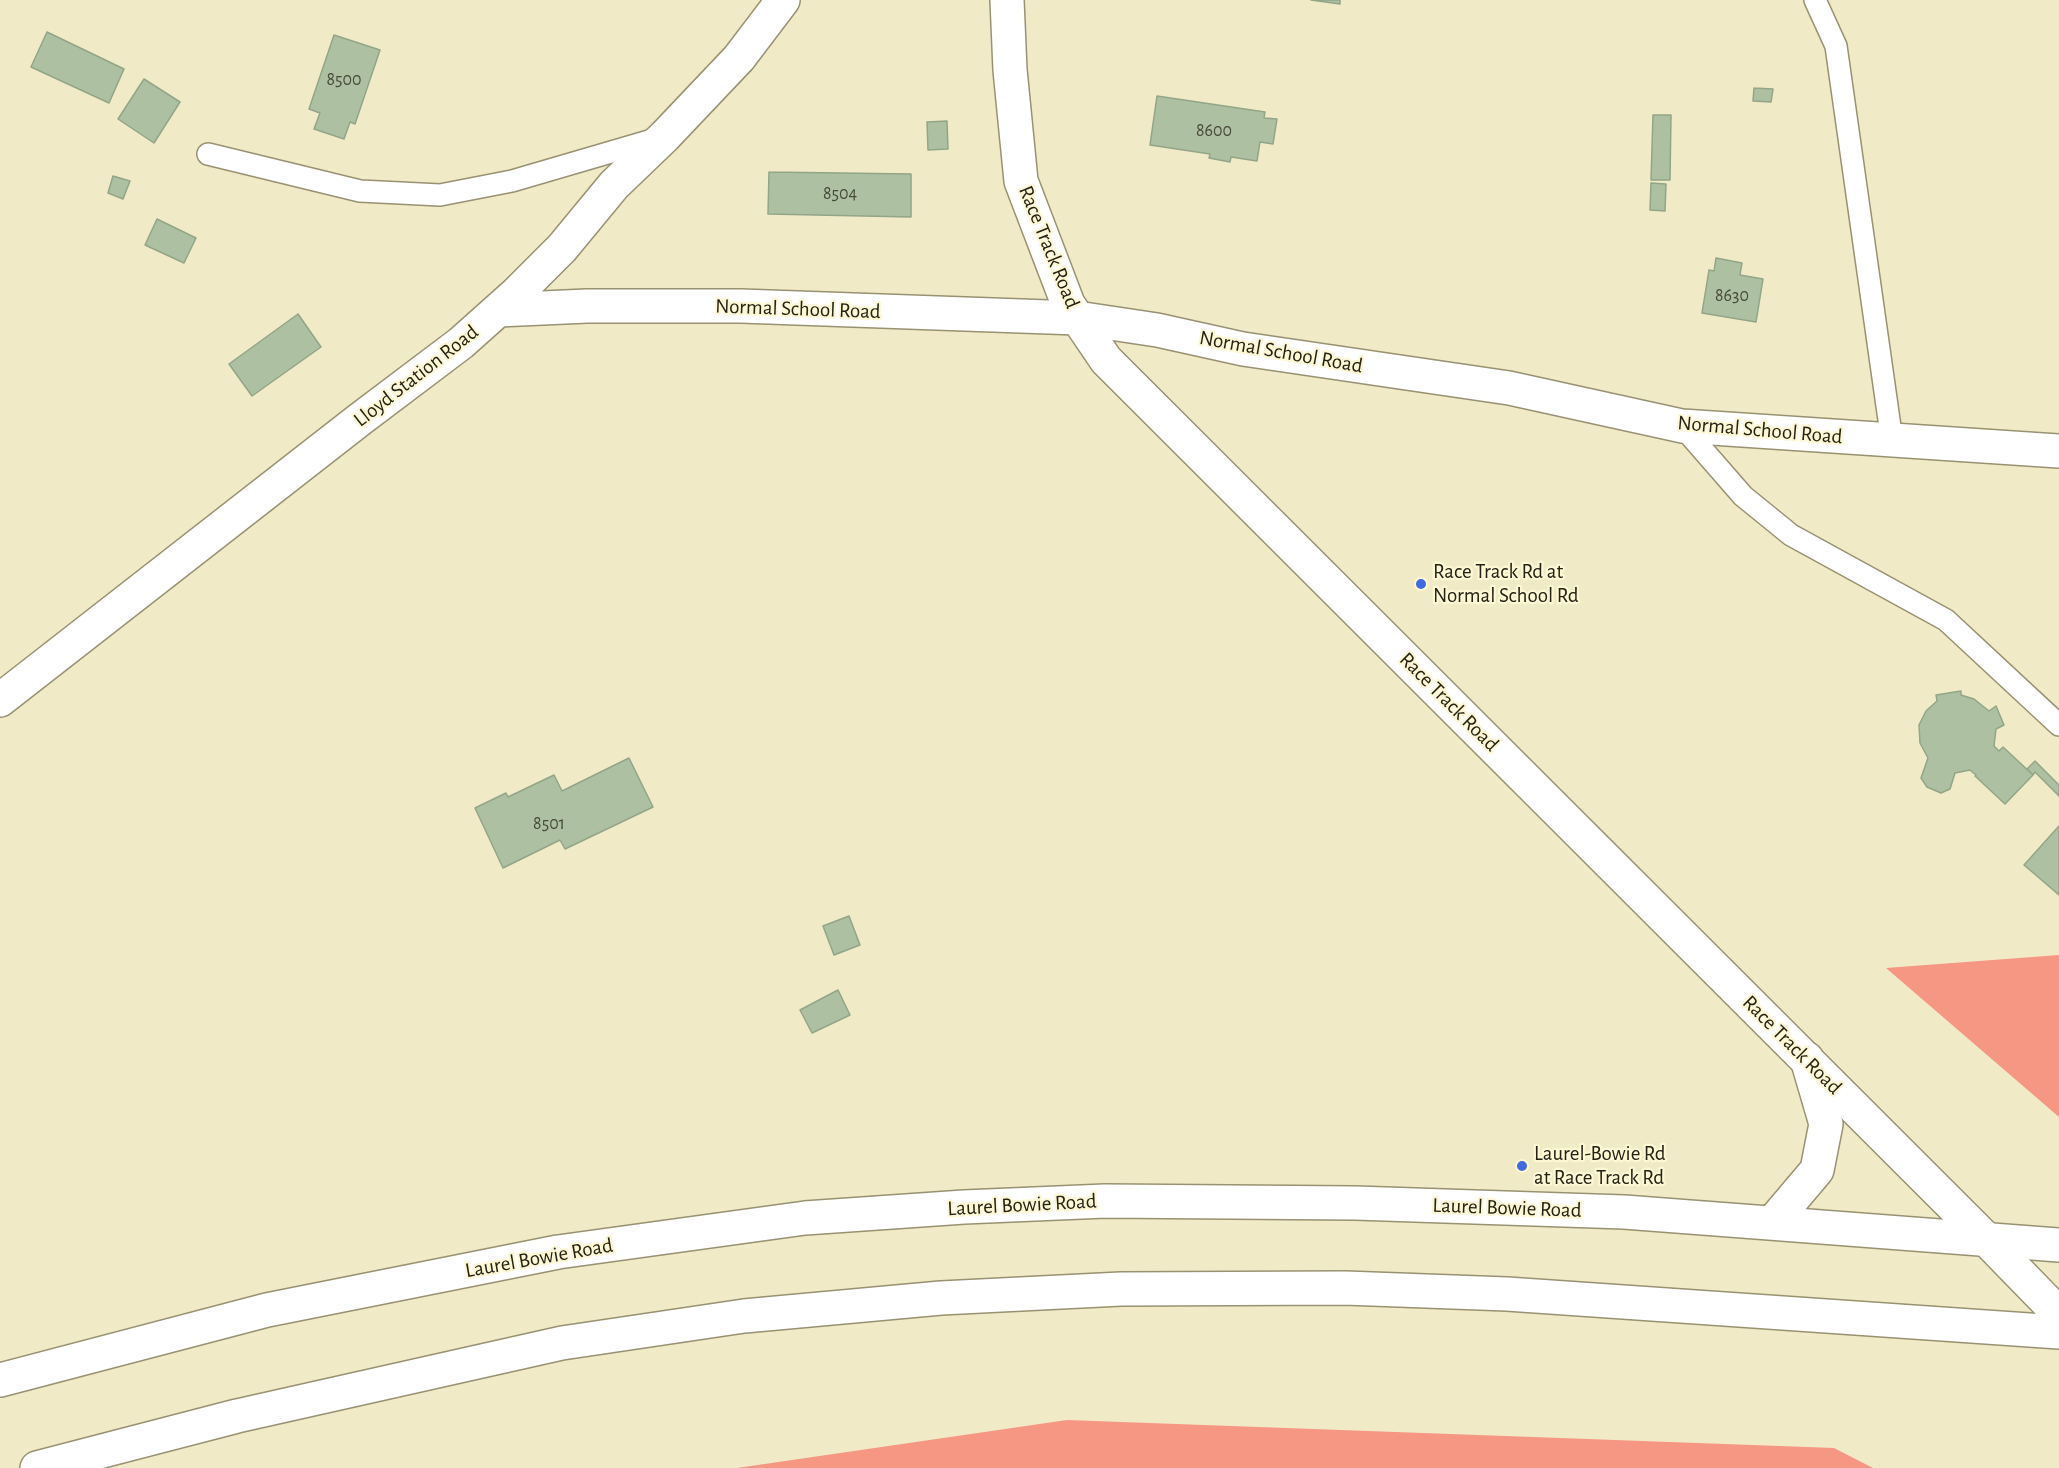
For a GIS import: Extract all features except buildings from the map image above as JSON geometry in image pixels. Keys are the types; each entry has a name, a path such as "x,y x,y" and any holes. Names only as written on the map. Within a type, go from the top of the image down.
{"main road":[{"name":"Lloyd Station Road","path":"0,700 461,343 507,302 562,248 614,185 665,136 739,58 783,0"},
{"name":"Race Track Road","path":"1007,0 1010,70 1021,181 1068,304 1106,360 1807,1059 2059,1314"},
{"name":"Normal School Road","path":"507,302 587,306 741,306 1077,318 1157,330 1242,349 1509,388 1682,426 2059,451"},
{"path":"1773,1222 1817,1170 1826,1125 1807,1059"},
{"name":"Laurel Bowie Road","path":"0,1380 267,1310 558,1252 805,1218 964,1207 1117,1201 1355,1203 1624,1212 2059,1245"},
{"path":"37,1468 237,1416 562,1342 744,1316 941,1298 1121,1289 1345,1288 1507,1294 2059,1332"}],"lane":[{"path":"1815,0 1836,46 1892,441"},
{"path":"208,154 360,191 440,195 512,181 665,136"},
{"path":"1682,426 1743,496 1791,535 1946,620 2059,725"}],"shaded area":[{"path":"2059,955 2059,1117 1886,968"},
{"path":"1067,1420 1834,1448 1873,1468 737,1468"}],"place":[{"name":"Race Track Rd at Normal School Rd","path":"1421,584"},
{"name":"Laurel-Bowie Rd at Race Track Rd","path":"1522,1166"}]}
